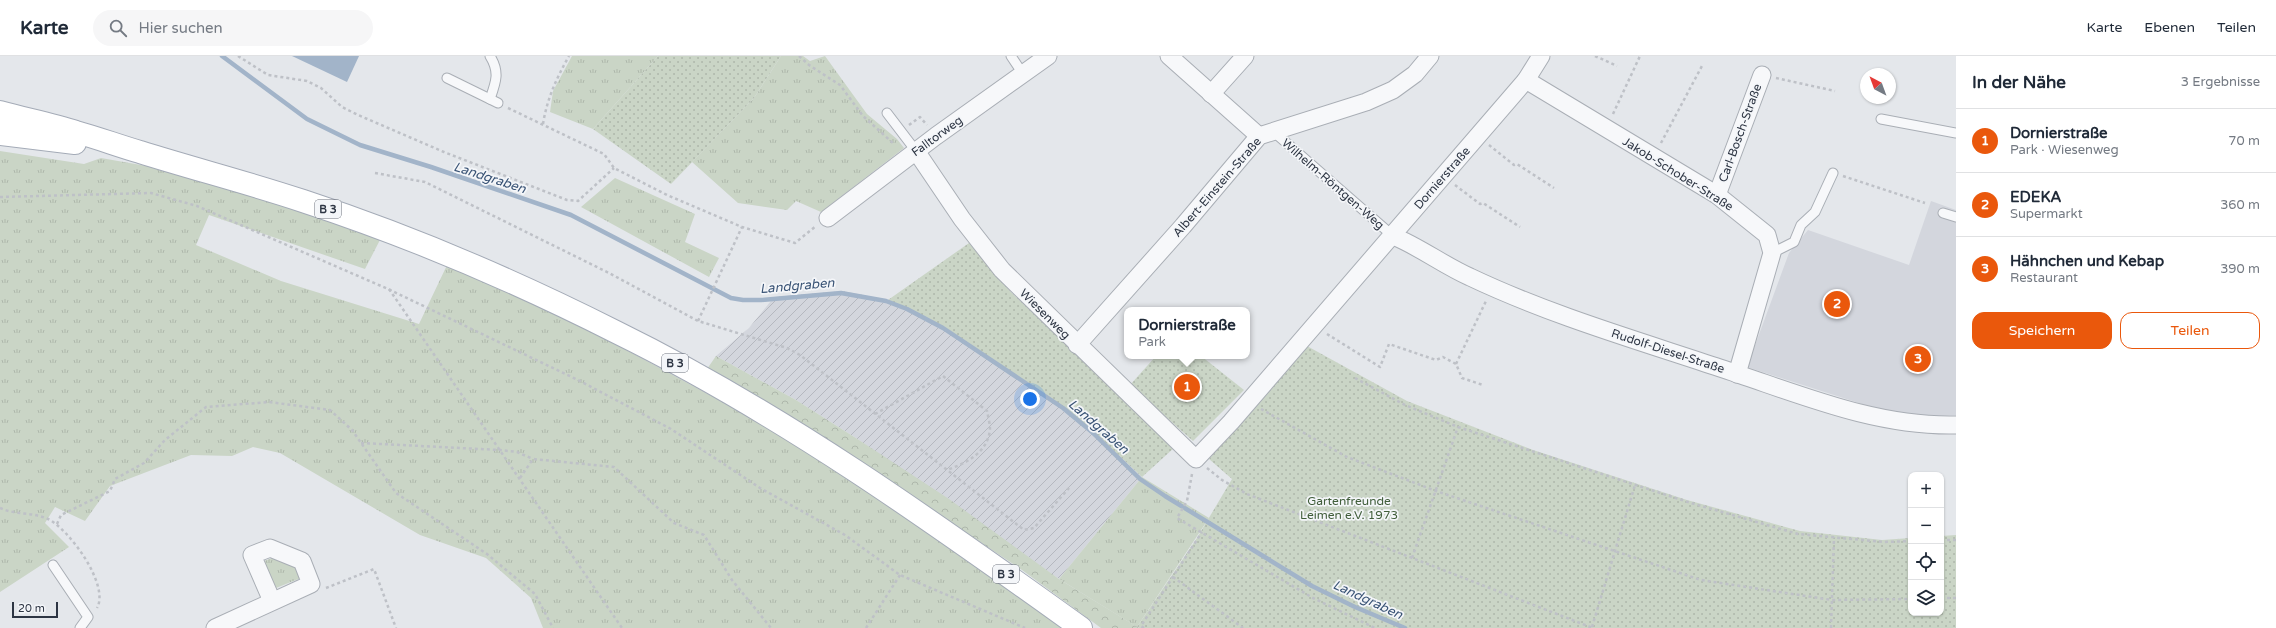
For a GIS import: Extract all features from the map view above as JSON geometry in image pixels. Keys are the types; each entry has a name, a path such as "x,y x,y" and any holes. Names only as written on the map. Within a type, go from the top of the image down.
{"main road":[{"name":"B 3","path":"0,112 77,132 303,200 402,236 528,290 618,332 714,384 882,488 931,520 1081,628"},
{"name":"B 3","path":"0,134 136,151"}],"street":[{"name":"Falltorweg","path":"828,218 912,153 1048,56"},
{"path":"1169,56 1212,94 1266,134"},
{"path":"1212,94 1245,56"},
{"name":"Albert-Einstein-Straße","path":"1077,345 1266,134 1366,102 1393,90 1415,74 1430,56"},
{"name":"Dornierstraße","path":"1196,459 1210,446 1393,236 1526,80 1540,56"},
{"name":"Carl-Bosch-Straße","path":"1717,195 1762,75"},
{"name":"Jakob-Schober-Straße","path":"1526,80 1653,158 1717,195 1767,235 1772,253"},
{"name":"Wiesenweg","path":"912,153 1002,270 1077,345 1196,459"},
{"name":"Rudolf-Diesel-Straße","path":"1393,236 1411,243 1470,277 1568,318 1824,403 1896,422 1930,426 1956,426"},
{"path":"1738,374 1772,253"},
{"path":"215,628 311,584 302,562 270,548 252,555 272,601"}],"lane":[{"path":"447,78 494,101 498,76 490,56"},
{"path":"1011,56 1024,74"},
{"path":"887,113 900,130 912,153"},
{"path":"1880,119 1956,134"},
{"name":"Wilhelm-Röntgen-Weg","path":"1266,134 1393,236"},
{"path":"1772,253 1794,242 1801,225 1815,212 1833,173"},
{"path":"1943,213 1956,217"},
{"path":"54,566 88,617 80,628"}],"path":[{"path":"238,56 268,74 307,81 321,88 342,107 358,115 444,152 567,200 578,201 614,168"},
{"path":"543,124 548,98 568,56"},
{"path":"800,56 810,65 840,85 863,116 912,153"},
{"path":"1595,56 1617,66"},
{"path":"1606,129 1640,56"},
{"path":"1653,158 1703,64"},
{"name":"Carl-Bosch-Straße","path":"1762,75 1835,91"},
{"path":"494,101 604,154 614,168 667,195 742,227 794,243 828,218"},
{"path":"900,130 920,117 936,136"},
{"path":"1478,136 1514,165 1517,164 1554,188"},
{"path":"375,173 425,182 609,273 698,321 787,348 800,355 1024,530 1034,528 1069,488"},
{"path":"1833,173 1925,203"},
{"path":"1444,176 1480,204 1483,203 1520,227"},
{"path":"0,197 151,193 197,206 388,289 578,380 671,429 760,488 845,535 900,575 1025,628"},
{"path":"698,321 727,263 742,227"},
{"path":"1456,364 1493,287"},
{"path":"388,289 520,478 622,628"},
{"path":"1313,326 1380,367 1389,344 1436,360 1443,357 1456,364 1462,378 1483,385"},
{"path":"875,414 943,376 987,411 990,429 984,445 970,462 946,470"},
{"path":"1355,378 1405,405 1458,428 1635,485 1798,534 1884,542 1908,541"},
{"path":"1249,401 1299,432 1347,457 1436,491 1701,580 1832,600 1908,599"},
{"path":"56,524 61,515 110,491 115,479 144,464 165,440 206,407 269,402 330,410 352,430 396,493 486,554 535,594 553,628"},
{"path":"1412,558 1458,428"},
{"path":"361,443 500,450 517,452 533,459 614,467 674,523 704,534 732,580 771,628"},
{"path":"520,478 533,459"},
{"path":"1375,628 1313,598 1177,518 1187,501 1196,459 1222,480 1247,494 1592,628 1635,485"},
{"path":"0,508 12,512 40,516 56,524 73,542 100,588 98,606 88,617"},
{"path":"1144,628 1141,626 1202,532"},
{"path":"1831,628 1834,537"},
{"path":"1944,540 1956,540"},
{"path":"311,584 314,592 374,569 396,628"},
{"path":"866,628 900,575"},
{"path":"1173,577 1243,628"},
{"path":"1944,598 1956,598"}],"shaded area":[{"path":"1931,201 1956,210 1956,415 1933,416 1900,413 1865,405 1747,367 1789,253 1808,230 1909,265"},
{"path":"843,291 888,300 943,326 1064,407 1094,432 1142,477 1059,579 859,440 796,400 716,356 749,328 774,297"}],"green space":[{"path":"572,56 658,56 593,129 550,112 553,91"},
{"path":"658,56 781,56 754,98 671,184 593,129"},
{"path":"781,56 803,56 810,61 825,56 867,114 897,139 904,148 821,212 796,201 787,210 738,203 692,162 754,98"},
{"path":"0,151 84,164 101,158 175,171 208,180 381,238 365,269 209,215 196,245 281,281 419,324 448,263 554,311 760,422 903,514 1067,628 543,628 531,598 486,558 420,535 280,453 253,447 232,456 191,455 110,486 85,521 55,507 45,523 69,547 0,592"},
{"path":"615,178 695,214 685,242 719,258 709,277 581,207"},
{"path":"969,243 1011,292 1174,448 1142,477 1094,432 1063,407 943,326 888,300"},
{"name":"Gartenfreunde Leimen e.V. 1973","path":"1307,346 1407,401 1533,450 1687,500 1800,531 1882,540 1908,538 1908,616 1944,616 1944,536 1956,535 1956,628 1139,628 1137,627 1197,538 1232,479 1209,459"},
{"path":"716,356 796,400 859,440 949,499 1059,579 1139,628 1101,628 1022,570 869,468 735,383 707,369"},
{"path":"1153,359 1205,359 1244,390 1193,441 1130,385"},
{"path":"1142,477 1209,518 1137,627 1059,579"},
{"path":"275,557 297,567 301,578 276,588 264,561"}],"water":[{"path":"292,56 359,56 347,82"}],"waterway":[{"name":"Landgraben","path":"222,56 307,119 360,145 431,167 571,215 731,298 761,300 841,293 886,301 907,309 943,328 1063,408 1092,432 1140,479 1165,496 1312,586 1355,607 1405,628"}],"place":[{"name":"EDEKA","path":"1837,304"},
{"name":"Hähnchen und Kebap","path":"1918,359"},
{"name":"Dornierstraße","path":"1187,387"}]}
